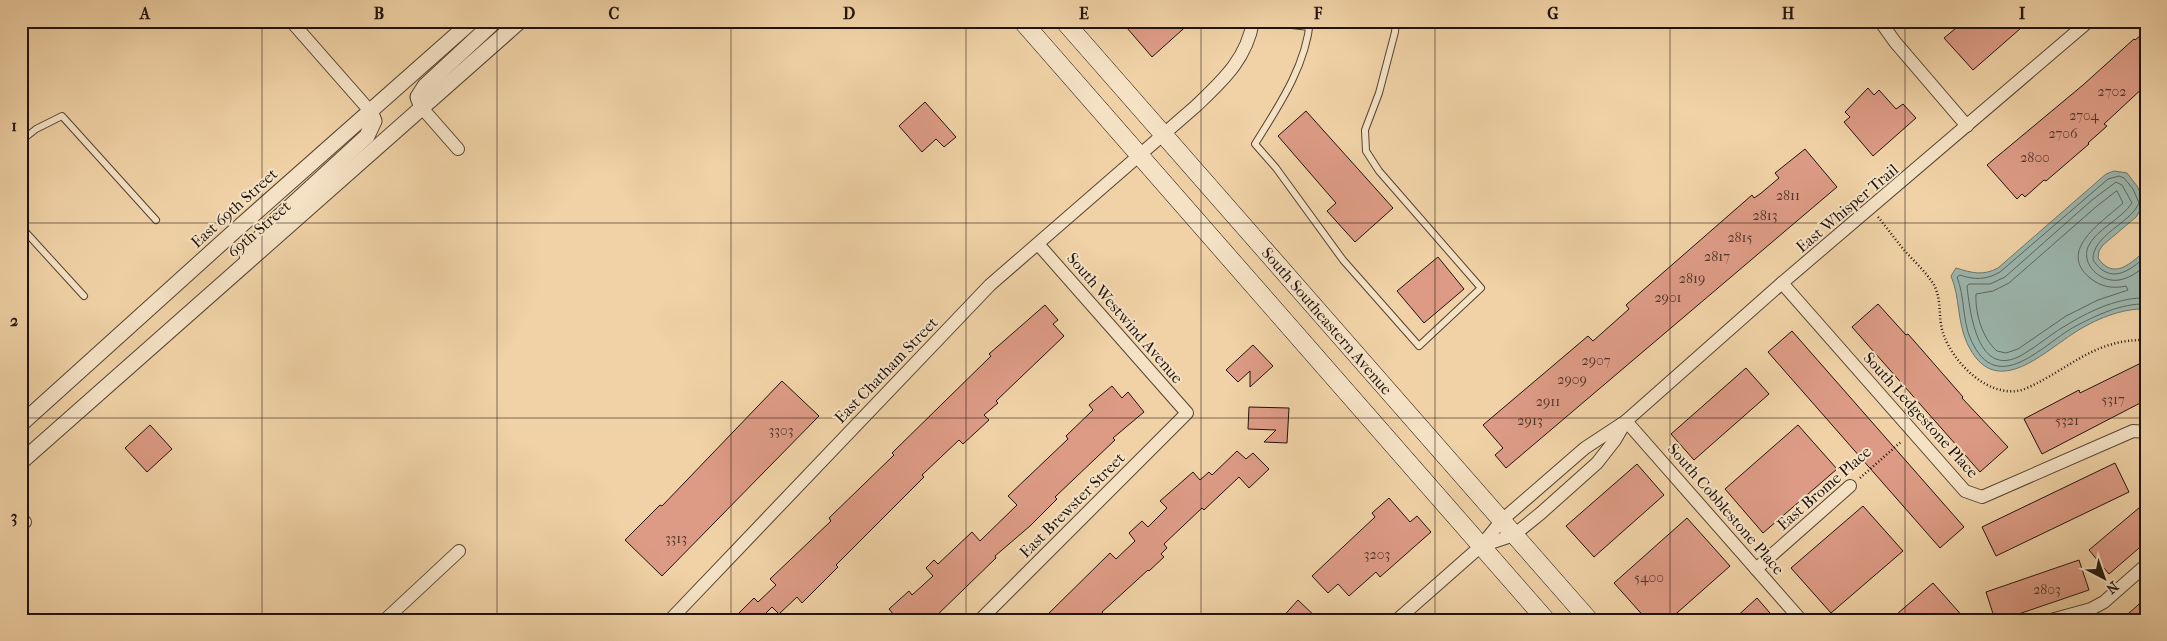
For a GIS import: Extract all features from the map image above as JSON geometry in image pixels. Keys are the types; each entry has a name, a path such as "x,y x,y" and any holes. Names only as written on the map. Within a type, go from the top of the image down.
{"main road":[{"name":"South Southeastern Avenue","path":"1022,21 1546,620"},
{"name":"South Southeastern Avenue","path":"1064,21 1589,620"}],"street":[{"path":"237,271 250,248 270,226 367,136 374,121 370,111 291,21"},
{"name":"East 69th Street","path":"21,424 472,21"},
{"path":"458,149 422,108 418,97 425,86 495,21"},
{"name":"69th Street","path":"21,462 520,21"},
{"name":"East Chatham Street","path":"670,620 968,307 1196,106 1227,76 1242,56 1250,38 1253,21"},
{"path":"1880,21 1895,42 1967,126"},
{"name":"East Whisper Trail","path":"1481,546 1502,520 1585,448 1626,420 1782,283 2089,21"},
{"name":"South Westwind Avenue","path":"1038,244 1187,413"},
{"name":"South Ledgestone Place","path":"1782,283 1965,491 1982,497 2133,431 2146,432"},
{"name":"East Brewster Street","path":"980,620 1187,413"},
{"name":"East Whisper Trail","path":"1481,546 1514,535 1597,463 1615,440 1626,420"},
{"name":"South Cobblestone Place","path":"1626,420 1801,620"},
{"name":"East Brome Place","path":"1756,569 1850,486"},
{"path":"1398,620 1481,546"},
{"path":"385,620 459,552"},
{"path":"2051,620 2091,609 2104,602 2146,565"}],"lane":[{"path":"1257,21 1310,24 1299,63 1284,98 1255,144 1276,168 1343,260 1419,346 1481,288 1379,171 1366,151 1365,130 1379,94 1395,32 1396,21"},
{"path":"21,141 36,129 62,116 156,220"},
{"path":"21,227 84,296"}],"path":[{"path":"1871,209 1934,285 1940,304 1943,333 1948,344 1965,368 1977,380 1987,386 2000,390 2025,389 2099,347 2117,342 2146,340"},
{"name":"East Brome Place","path":"1850,486 1913,431"}],"water":[{"path":"2114,171 2127,173 2137,186 2145,203 2136,217 2103,245 2099,251 2098,258 2104,265 2110,268 2122,268 2146,250 2146,309 2127,310 2099,319 2018,368 2004,371 1990,369 1978,360 1964,335 1951,276 1956,268 1977,273 1993,271 1998,268 2106,174"}],"building":[{"path":"1121,21 1192,21 1152,57"},
{"path":"1974,21 2029,21 1973,70 1944,38 1961,24 1965,29"},
{"path":"2146,31 2146,85 2104,124 2107,126 2089,144 2046,181 2044,180 2025,197 2022,194 2017,199 1987,165 2083,85 2134,39"},
{"path":"1868,88 1874,95 1879,90 1896,109 1903,104 1916,118 1873,156 1844,122 1850,117 1845,112"},
{"path":"925,102 956,137 944,147 936,139 922,152 899,126"},
{"path":"1306,111 1393,208 1355,242 1327,211 1336,203 1278,136"},
{"path":"1805,149 1837,187 1506,468 1495,455 1503,448 1483,425 1588,336 1593,341 1629,309 1626,305 1752,195 1754,198 1779,178 1775,173"},
{"path":"1438,257 1464,289 1424,323 1397,291"},
{"path":"1878,304 1906,335 1908,334 1962,398 2008,447 1980,472 1852,327"},
{"path":"1045,305 1058,320 1053,324 1064,336 996,401 998,403 984,415 989,420 963,444 959,440 922,475 924,477 836,565 838,567 802,603 797,597 779,614 772,607 759,620 732,620 754,598 758,602 776,585 770,579 831,521 829,518 991,356 989,354"},
{"path":"1792,331 1964,527 1940,548 1768,352"},
{"path":"1253,345 1273,366 1250,387 1250,371 1238,382 1226,370"},
{"path":"2139,364 2146,377 2146,400 2042,454 2024,419 2079,390 2080,393"},
{"path":"1746,368 1769,394 1694,460 1671,434"},
{"path":"782,381 819,416 662,576 625,540 660,505 662,506"},
{"path":"1112,386 1122,398 1128,392 1144,412 1113,438 1115,440 1055,497 1057,499 1030,526 995,556 996,558 932,620 898,620 889,609 909,591 912,595 933,576 926,568 934,560 938,564 972,532 980,541 1017,505 1008,496 1068,439 1066,436 1093,410 1089,405"},
{"path":"1249,407 1289,408 1287,443 1264,442 1276,430 1248,429"},
{"path":"150,425 172,449 147,472 125,448"},
{"path":"1798,425 1837,469 1763,533 1725,489"},
{"path":"1237,451 1246,459 1253,453 1269,469 1249,488 1239,477 1204,510 1202,508 1164,544 1167,548 1161,554 1164,557 1102,612 1109,620 1081,620 1075,613 1069,620 1042,620 1110,553 1116,559 1135,541 1129,533 1142,521 1148,527 1167,508 1160,501 1193,472 1200,480 1209,472 1212,475"},
{"path":"2115,463 2129,492 1996,556 1982,527"},
{"path":"1637,464 1664,495 1594,557 1566,526"},
{"path":"1389,498 1410,522 1417,516 1431,532 1380,577 1376,572 1349,596 1338,584 1328,593 1312,576 1375,517 1372,513"},
{"path":"2146,502 2146,542 2109,574 2089,550"},
{"path":"1863,506 1903,551 1831,613 1791,568"},
{"path":"1687,518 1730,566 1669,620 1647,620 1614,583"},
{"path":"2079,560 2089,590 2001,620 1995,620 1986,592"},
{"path":"1933,583 1966,620 1890,620"},
{"path":"1757,598 1776,620 1733,620"},
{"path":"2146,598 2146,620 2121,620"},
{"path":"1298,600 1319,620 1280,620"}]}
